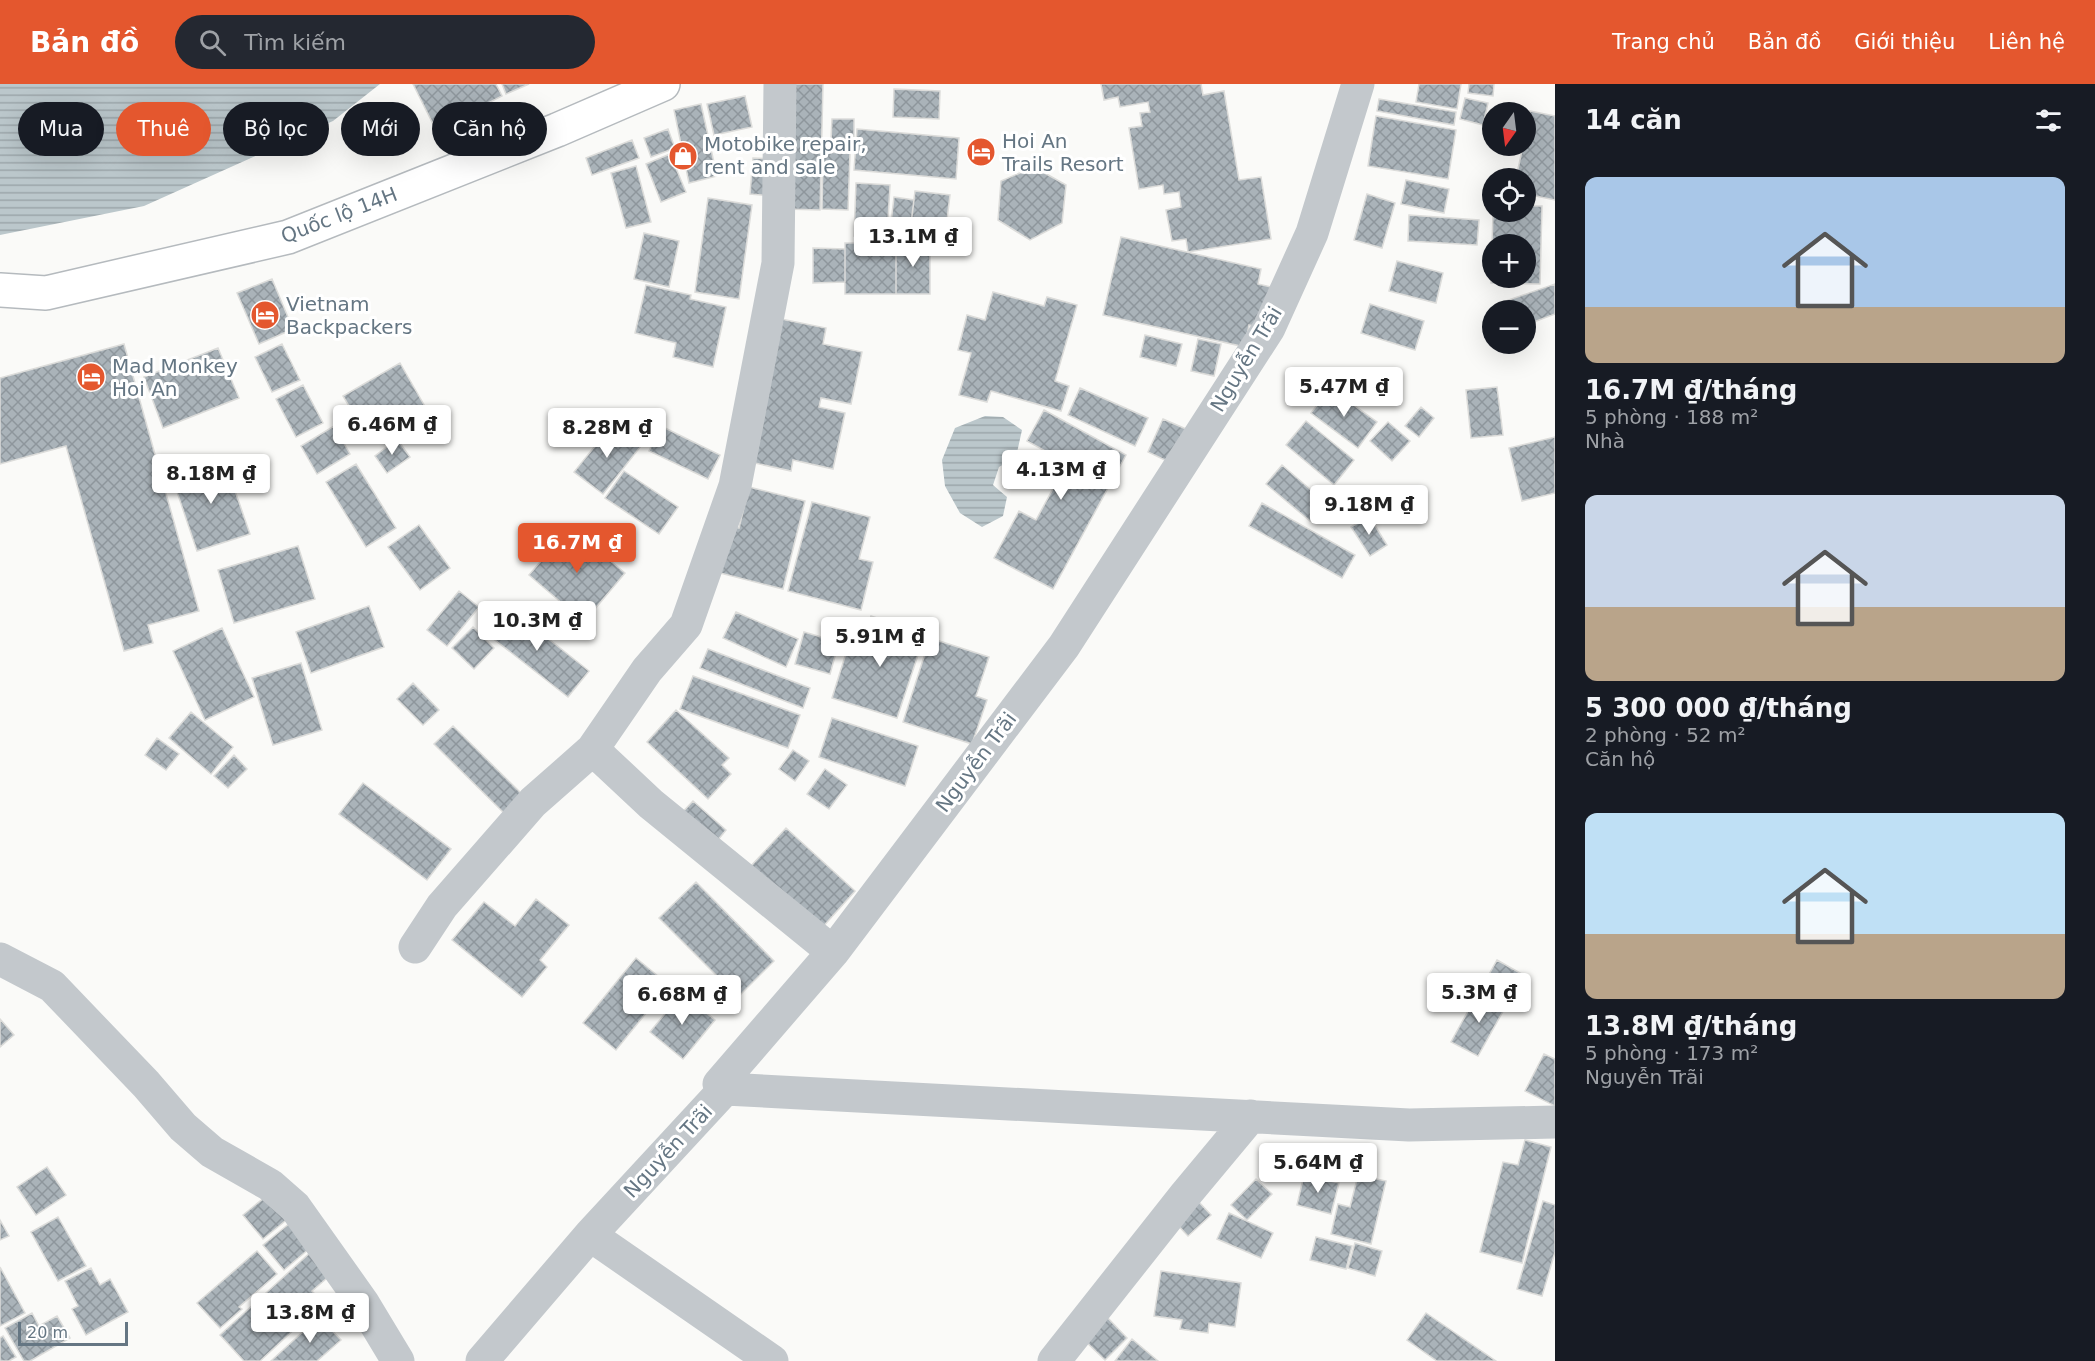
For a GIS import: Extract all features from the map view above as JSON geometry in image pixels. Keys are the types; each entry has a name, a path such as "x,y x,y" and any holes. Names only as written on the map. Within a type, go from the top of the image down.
{"main road":[{"name":"Quốc lộ 14H","path":"0,290 46,293 288,237 557,130 663,84"}],"street":[{"path":"415,947 442,906 533,802 592,750 647,670 686,625 735,486 778,263 780,84"},
{"name":"Nguyễn Trãi","path":"482,1361 590,1235 725,1089 718,1084 833,951 1064,646 1269,328 1312,233 1359,84"},
{"path":"592,750 651,804 833,951"},
{"path":"0,959 52,986 146,1084 183,1127 212,1152 270,1185 295,1207 363,1303 398,1361"},
{"path":"725,1089 1409,1125 1555,1122"},
{"path":"1053,1361 1251,1116"},
{"path":"590,1235 772,1361"}],"shaded area":[{"path":"0,84 380,84 357,102 341,102 341,115 329,123 329,102 223,102 223,156 255,156 144,206 0,235"},
{"path":"985,416 1003,417 1022,430 1016,457 999,467 993,485 1007,497 1003,516 982,527 960,513 945,486 942,460 955,428"}],"building":[{"path":"413,84 496,84 502,96 490,102 432,102 432,122"},
{"path":"502,84 529,84 506,94"},
{"path":"789,84 823,84 820,210 786,209"},
{"path":"1101,84 1201,84 1203,95 1224,91 1239,180 1261,177 1271,239 1188,252 1186,239 1172,241 1166,210 1181,207 1179,192 1164,194 1163,185 1139,189 1129,128 1142,126 1140,113 1150,112 1148,102 1120,107 1118,97 1104,100"},
{"path":"1419,84 1461,84 1457,109 1416,102"},
{"path":"1469,84 1494,84 1493,96 1468,93"},
{"path":"894,89 940,91 939,119 893,117"},
{"path":"745,96 752,127 714,135 707,104"},
{"path":"1465,98 1483,102 1482,125 1460,119"},
{"path":"1379,99 1456,112 1454,125 1377,111"},
{"path":"701,104 717,176 689,183 674,110"},
{"path":"1536,112 1555,116 1555,200 1536,196 1536,168 1518,168 1521,156 1536,156"},
{"path":"1376,116 1456,130 1448,179 1368,166"},
{"path":"832,119 854,119 854,140 831,140"},
{"path":"668,129 675,148 651,157 644,138"},
{"path":"857,129 959,138 956,179 854,170"},
{"path":"632,140 639,158 592,175 586,158"},
{"path":"823,152 850,153 848,210 822,209"},
{"path":"670,154 686,192 661,202 646,164"},
{"path":"753,158 776,159 773,196 750,194"},
{"path":"636,166 651,222 626,228 611,173"},
{"path":"1034,167 1066,185 1062,223 1030,240 998,220 1001,181"},
{"path":"1406,180 1449,189 1444,213 1401,204"},
{"path":"856,183 890,185 887,238 854,236"},
{"path":"915,191 950,195 944,244 909,239"},
{"path":"1367,194 1395,203 1382,248 1354,240"},
{"path":"894,197 914,200 910,233 890,231"},
{"path":"708,198 752,205 739,299 695,292"},
{"path":"1536,206 1542,206 1540,284 1536,284 1536,234 1492,234 1493,222 1536,222"},
{"path":"1409,215 1479,220 1477,245 1408,241"},
{"path":"644,233 679,241 669,287 634,279"},
{"path":"1121,237 1261,269 1258,284 1271,287 1261,328 1249,325 1245,347 1103,315"},
{"path":"845,243 896,243 896,294 845,294"},
{"path":"896,243 930,243 930,294 896,294"},
{"path":"813,248 845,249 845,282 813,283"},
{"path":"1397,261 1443,273 1436,303 1389,291"},
{"path":"272,279 293,329 259,344 237,293"},
{"path":"1555,284 1555,314 1536,321 1536,300 1509,300"},
{"path":"646,285 691,295 690,299 726,307 713,367 673,357 676,343 635,333"},
{"path":"993,292 1044,306 1047,297 1077,305 1055,381 1069,386 1061,411 991,391 987,402 959,395 971,353 958,350 967,315 985,320"},
{"path":"1370,304 1424,321 1415,350 1361,333"},
{"path":"781,319 826,328 823,344 862,352 851,404 821,398 819,407 845,413 833,469 793,460 791,471 750,462"},
{"path":"1145,335 1182,344 1176,366 1140,357"},
{"path":"1198,339 1221,344 1214,376 1191,371"},
{"path":"124,344 199,611 148,625 153,643 124,651 66,446 0,464 0,378"},
{"path":"282,344 300,380 272,392 255,357"},
{"path":"218,348 239,398 163,428 144,377"},
{"path":"400,363 427,410 371,443 343,396"},
{"path":"303,385 323,423 296,437 276,399"},
{"path":"1497,387 1503,435 1471,438 1466,390"},
{"path":"1080,388 1148,418 1135,446 1068,415"},
{"path":"1330,388 1377,422 1358,448 1311,413"},
{"path":"1421,407 1434,418 1419,437 1405,426"},
{"path":"1044,410 1126,455 1053,589 994,558 1019,511 1036,520 1067,463 1027,441"},
{"path":"1163,419 1186,429 1171,463 1148,452"},
{"path":"1306,421 1354,460 1334,485 1286,445"},
{"path":"1388,422 1410,441 1392,461 1370,441"},
{"path":"612,425 641,446 603,494 574,472"},
{"path":"334,426 350,454 317,474 301,446"},
{"path":"661,426 720,455 708,479 649,451"},
{"path":"1555,437 1555,493 1522,501 1509,448"},
{"path":"397,439 410,457 387,473 375,456"},
{"path":"224,459 250,534 197,551 172,477"},
{"path":"356,464 396,528 366,547 326,482"},
{"path":"1282,465 1325,502 1310,521 1266,484"},
{"path":"624,471 678,507 659,534 605,498"},
{"path":"749,487 805,501 783,589 720,573 731,526 739,528"},
{"path":"812,502 870,517 859,559 873,562 861,610 788,591"},
{"path":"1262,503 1355,555 1342,578 1249,526"},
{"path":"1369,516 1387,545 1370,556 1351,527"},
{"path":"419,525 450,568 420,590 388,547"},
{"path":"570,527 625,573 584,622 529,575"},
{"path":"298,546 315,599 234,623 218,570"},
{"path":"459,591 479,607 447,646 427,630"},
{"path":"369,606 384,647 311,673 296,632"},
{"path":"507,606 589,671 568,697 486,633"},
{"path":"736,612 798,639 786,667 723,638"},
{"path":"871,616 925,634 897,718 832,698 847,650 859,653"},
{"path":"473,627 494,648 474,669 452,648"},
{"path":"222,628 254,697 205,720 173,651"},
{"path":"804,632 839,642 830,674 795,664"},
{"path":"930,638 989,657 976,696 987,700 972,744 903,722"},
{"path":"708,649 810,688 803,708 700,668"},
{"path":"301,663 322,730 273,745 252,678"},
{"path":"693,676 800,715 788,748 680,709"},
{"path":"413,683 439,710 423,725 397,699"},
{"path":"676,710 729,758 722,765 731,774 708,799 647,742"},
{"path":"191,712 233,747 211,774 169,738"},
{"path":"832,718 918,746 905,786 819,757"},
{"path":"453,726 527,799 508,817 434,744"},
{"path":"157,738 179,754 166,770 145,755"},
{"path":"793,750 809,761 795,781 779,769"},
{"path":"234,755 247,769 228,788 214,776"},
{"path":"825,769 847,785 829,809 807,794"},
{"path":"363,783 451,849 427,880 339,814"},
{"path":"693,801 726,830 713,846 679,816"},
{"path":"786,828 855,891 820,930 750,867"},
{"path":"696,882 774,961 738,997 659,918"},
{"path":"536,899 569,925 540,960 547,967 522,997 452,940 484,902 515,926"},
{"path":"636,958 669,985 616,1050 583,1023"},
{"path":"1497,960 1522,974 1508,1001 1482,987"},
{"path":"1479,991 1506,1006 1478,1056 1451,1042"},
{"path":"682,993 715,1020 683,1059 650,1032"},
{"path":"0,1019 14,1035 0,1047"},
{"path":"1544,1054 1555,1059 1555,1106 1525,1091"},
{"path":"1525,1140 1551,1147 1522,1263 1480,1252 1503,1162 1518,1165"},
{"path":"47,1167 66,1195 36,1215 17,1187"},
{"path":"1304,1175 1339,1183 1331,1214 1297,1205"},
{"path":"1358,1175 1386,1181 1371,1244 1331,1234 1338,1204 1350,1207"},
{"path":"1256,1179 1272,1194 1247,1220 1231,1205"},
{"path":"270,1193 290,1217 263,1239 243,1215"},
{"path":"1196,1199 1211,1215 1188,1236 1173,1220"},
{"path":"1543,1201 1555,1205 1555,1252 1542,1296 1517,1289"},
{"path":"1229,1213 1273,1233 1261,1258 1217,1239"},
{"path":"58,1217 86,1266 58,1281 31,1232"},
{"path":"0,1220 9,1236 0,1240"},
{"path":"290,1223 310,1248 284,1270 263,1245"},
{"path":"1316,1237 1352,1246 1346,1269 1310,1260"},
{"path":"1355,1243 1382,1251 1375,1276 1348,1268"},
{"path":"313,1250 334,1272 312,1291 323,1303 260,1361 244,1361 220,1335"},
{"path":"257,1251 277,1274 239,1307 242,1309 220,1328 197,1303"},
{"path":"0,1267 25,1313 0,1326"},
{"path":"91,1268 100,1285 110,1279 128,1312 86,1335 72,1309 78,1306 65,1281"},
{"path":"1161,1271 1241,1283 1235,1327 1209,1323 1208,1333 1180,1329 1182,1320 1154,1316"},
{"path":"349,1290 368,1309 352,1324 334,1305"},
{"path":"32,1313 39,1326 57,1316 70,1338 30,1361 24,1361 5,1328"},
{"path":"1426,1313 1496,1361 1437,1361 1407,1340"},
{"path":"1104,1314 1127,1338 1105,1360 1081,1337"},
{"path":"319,1317 341,1340 317,1361 271,1361"},
{"path":"3,1336 16,1357 9,1361 0,1361 0,1338"},
{"path":"1132,1339 1158,1361 1115,1361"}],"place":[{"name":"Hoi An Trails Resort","path":"981,152"},
{"name":"Motobike repair, rent and sale","path":"683,156"},
{"name":"Vietnam Backpackers","path":"265,315"},
{"name":"Mad Monkey Hoi An","path":"91,377"}]}
